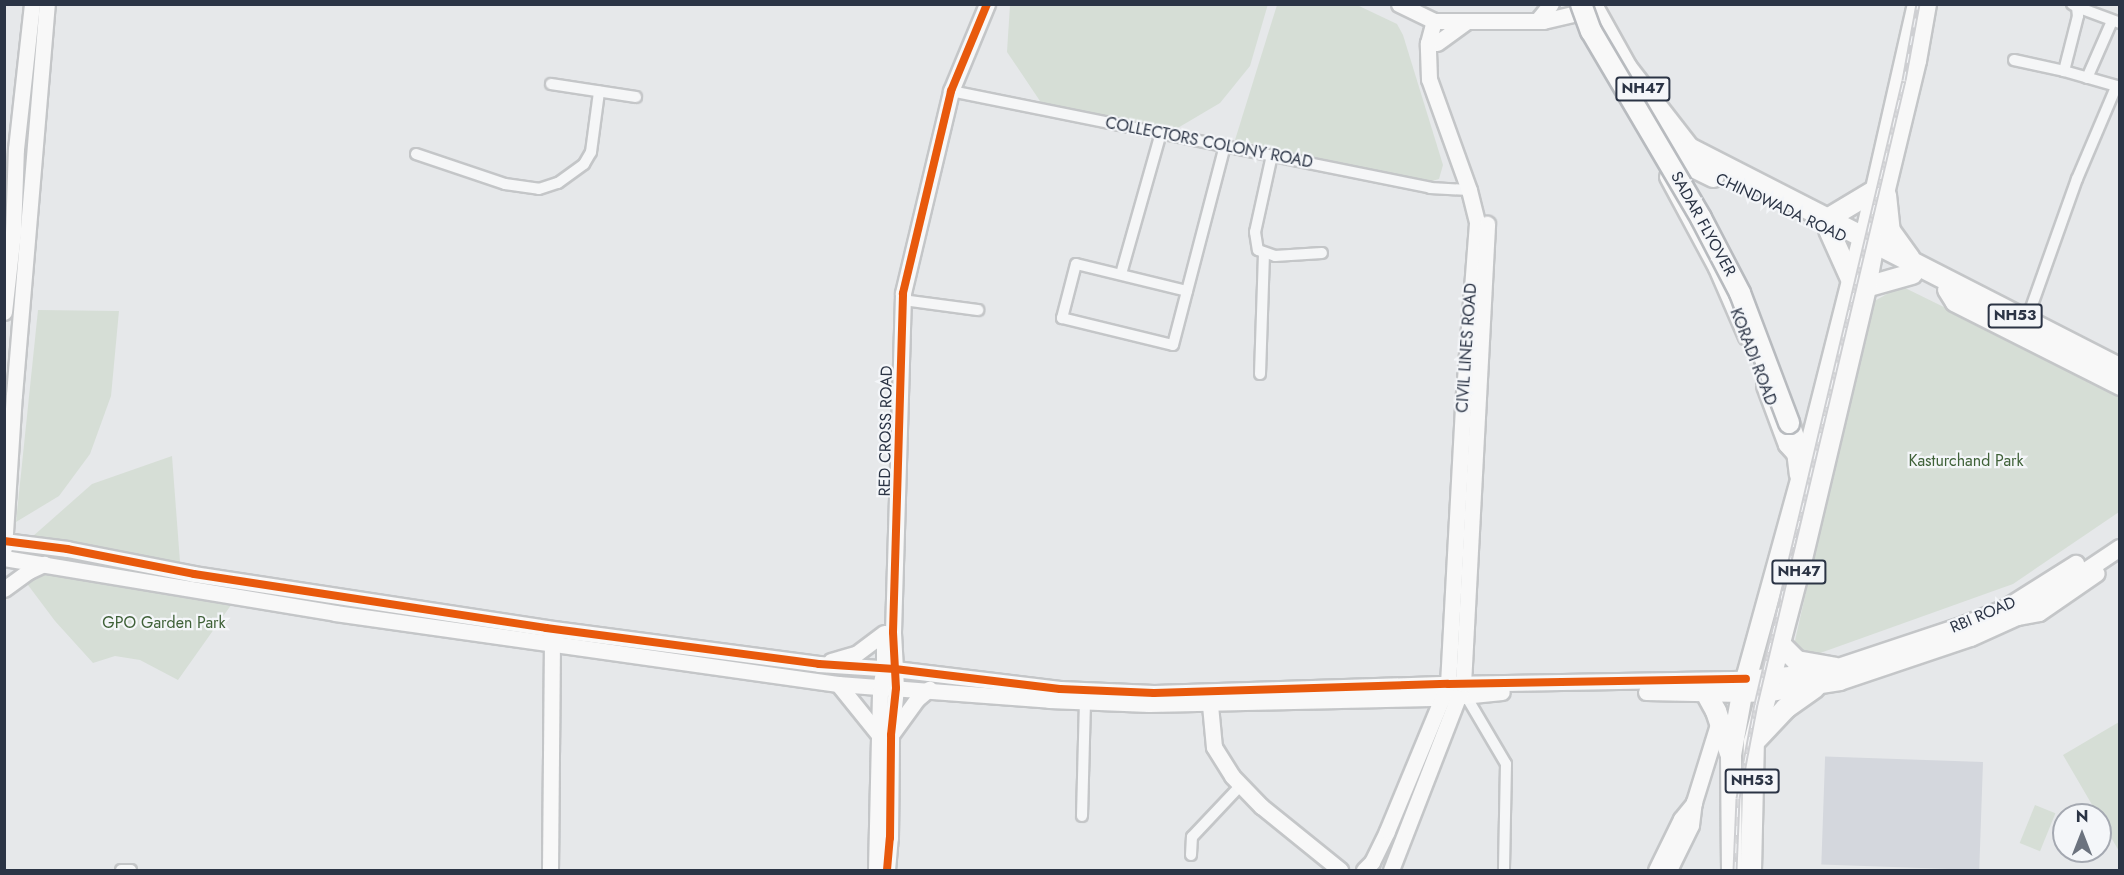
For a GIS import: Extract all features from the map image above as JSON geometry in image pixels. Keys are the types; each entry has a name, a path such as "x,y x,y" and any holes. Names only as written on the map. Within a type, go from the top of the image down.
{"highway":[{"name":"NH47","path":"1584,7 1652,102 1704,165"},
{"name":"SADAR FLYOVER","path":"1584,7 1596,40 1701,218 1735,283 1792,421 1803,464"},
{"path":"1622,98 1651,116 1683,162 1704,165"},
{"name":"CHINDWADA ROAD","path":"1704,165 1867,244"},
{"path":"1858,283 1912,267 1890,231 1880,193 1846,211 1829,224 1858,283 1803,464 1824,465 1858,283 1867,244"},
{"name":"NH53","path":"1867,244 2120,369"},
{"name":"NH53","path":"1912,267 1952,294"},
{"path":"1952,294 2120,378"},
{"name":"NH47","path":"1744,687 1803,464"},
{"name":"NH47","path":"1769,685 1824,465"},
{"path":"1780,645 1797,661 1835,668"},
{"name":"NH53","path":"1751,870 1755,742 1769,685"},
{"name":"NH53","path":"1732,870 1731,756 1744,687"},
{"path":"1755,742 1786,708 1815,688"},
{"path":"1706,693 1731,756"}],"main road":[{"path":"1912,59 1914,4"},
{"path":"1867,244 1912,59 1928,4"},
{"name":"KORADI ROAD","path":"1584,7 1585,35 1655,152 1717,268 1745,331 1786,445 1803,464"},
{"path":"1952,294 1954,303 2120,387"},
{"name":"RBI ROAD","path":"1769,685 1835,668 1964,625 2006,608 2120,536"},
{"path":"1744,687 1769,685 1815,688 1840,682 1971,638 2017,617 2120,548"}],"street":[{"path":"4,312 13,233 16,149 32,4"},
{"path":"48,4 14,395 5,543 67,549 194,574 838,684 1085,702 1210,705 1455,692 1744,687"},
{"path":"894,476 890,379 895,297 946,90 980,4"},
{"name":"RED CROSS ROAD","path":"876,870 889,668 894,476 903,300 951,91 987,4"},
{"path":"1537,21 1551,4"},
{"path":"1912,59 1926,47 1933,4"},
{"path":"2074,6 2116,22 2087,78"},
{"path":"2064,71 2078,16 2074,6"},
{"path":"1406,8 1439,21 1537,21 1584,7"},
{"path":"1390,870 1455,692 1487,221 1477,185 1453,131 1437,74 1432,43 1406,8"},
{"name":"CIVIL LINES ROAD","path":"1439,21 1432,43 1429,79 1469,190 1477,222 1462,405 1455,692"},
{"path":"1432,43 1467,21"},
{"path":"2014,60 2064,71 2118,87 2077,179 2026,322"},
{"path":"551,84 636,98"},
{"name":"COLLECTORS COLONY ROAD","path":"951,91 1430,188 1469,190"},
{"path":"416,154 505,184 539,189 558,183 584,164 591,152 599,92"},
{"path":"1121,274 1161,133"},
{"path":"1187,291 1076,264 1062,318 1173,345 1225,146"},
{"path":"1272,155 1254,240 1258,250 1264,254 1322,253"},
{"path":"1260,374 1264,254"},
{"path":"903,300 978,310"},
{"path":"2017,617 2039,613 2120,557"},
{"path":"4,558 323,611 819,664 889,668 1060,689 1154,693 1520,691 1706,693 1744,687"},
{"path":"4,590 29,571 44,564"},
{"path":"819,664 856,654 889,632 898,649 913,663 942,676"},
{"path":"550,870 552,636"},
{"path":"838,684 885,735 929,689"},
{"path":"1364,870 1372,862 1455,692"},
{"path":"1455,692 1506,764 1504,870"},
{"path":"1083,816 1085,702"},
{"path":"1210,705 1214,747 1226,767 1282,825 1340,870"},
{"path":"1669,870 1691,825 1694,802 1719,721"},
{"name":"RED CROSS ROAD","path":"885,735 890,838 887,870"},
{"path":"1191,855 1192,837 1241,785"},
{"path":"1656,870 1681,819 1694,802"},
{"path":"121,870 131,870"}],"shaded area":[{"path":"1825,756 1983,762 1979,870 1821,864"}],"green space":[{"path":"1268,4 1250,66 1220,103 1176,129 1042,104 1007,52 1010,5"},
{"path":"1277,5 1357,5 1397,24 1403,35 1443,165 1439,179 1429,182 1235,140"},
{"name":"Kasturchand Park","path":"1901,286 2119,393 2119,512 2013,584 1809,657 1794,645 1871,303"},
{"path":"38,310 119,311 111,396 90,454 59,496 16,522"},
{"path":"172,456 180,562 32,537 92,484"},
{"name":"GPO Garden Park","path":"40,572 241,591 178,680 140,660 115,656 93,663 55,621 25,581"},
{"path":"2119,722 2119,851 2112,839 2112,803 2091,803 2063,755"},
{"path":"2035,805 2052,812 2052,822 2040,851 2020,843"}],"railway":[{"path":"1735,870 1738,798 1756,704 1904,80 1918,4"}],"cycle path":[{"path":"887,870 890,838 891,735 896,688 893,632 903,293 951,91 987,4"},
{"path":"4,541 67,549 194,574 546,628 819,664 895,669 1060,689 1154,693 1448,684 1746,679"}]}
